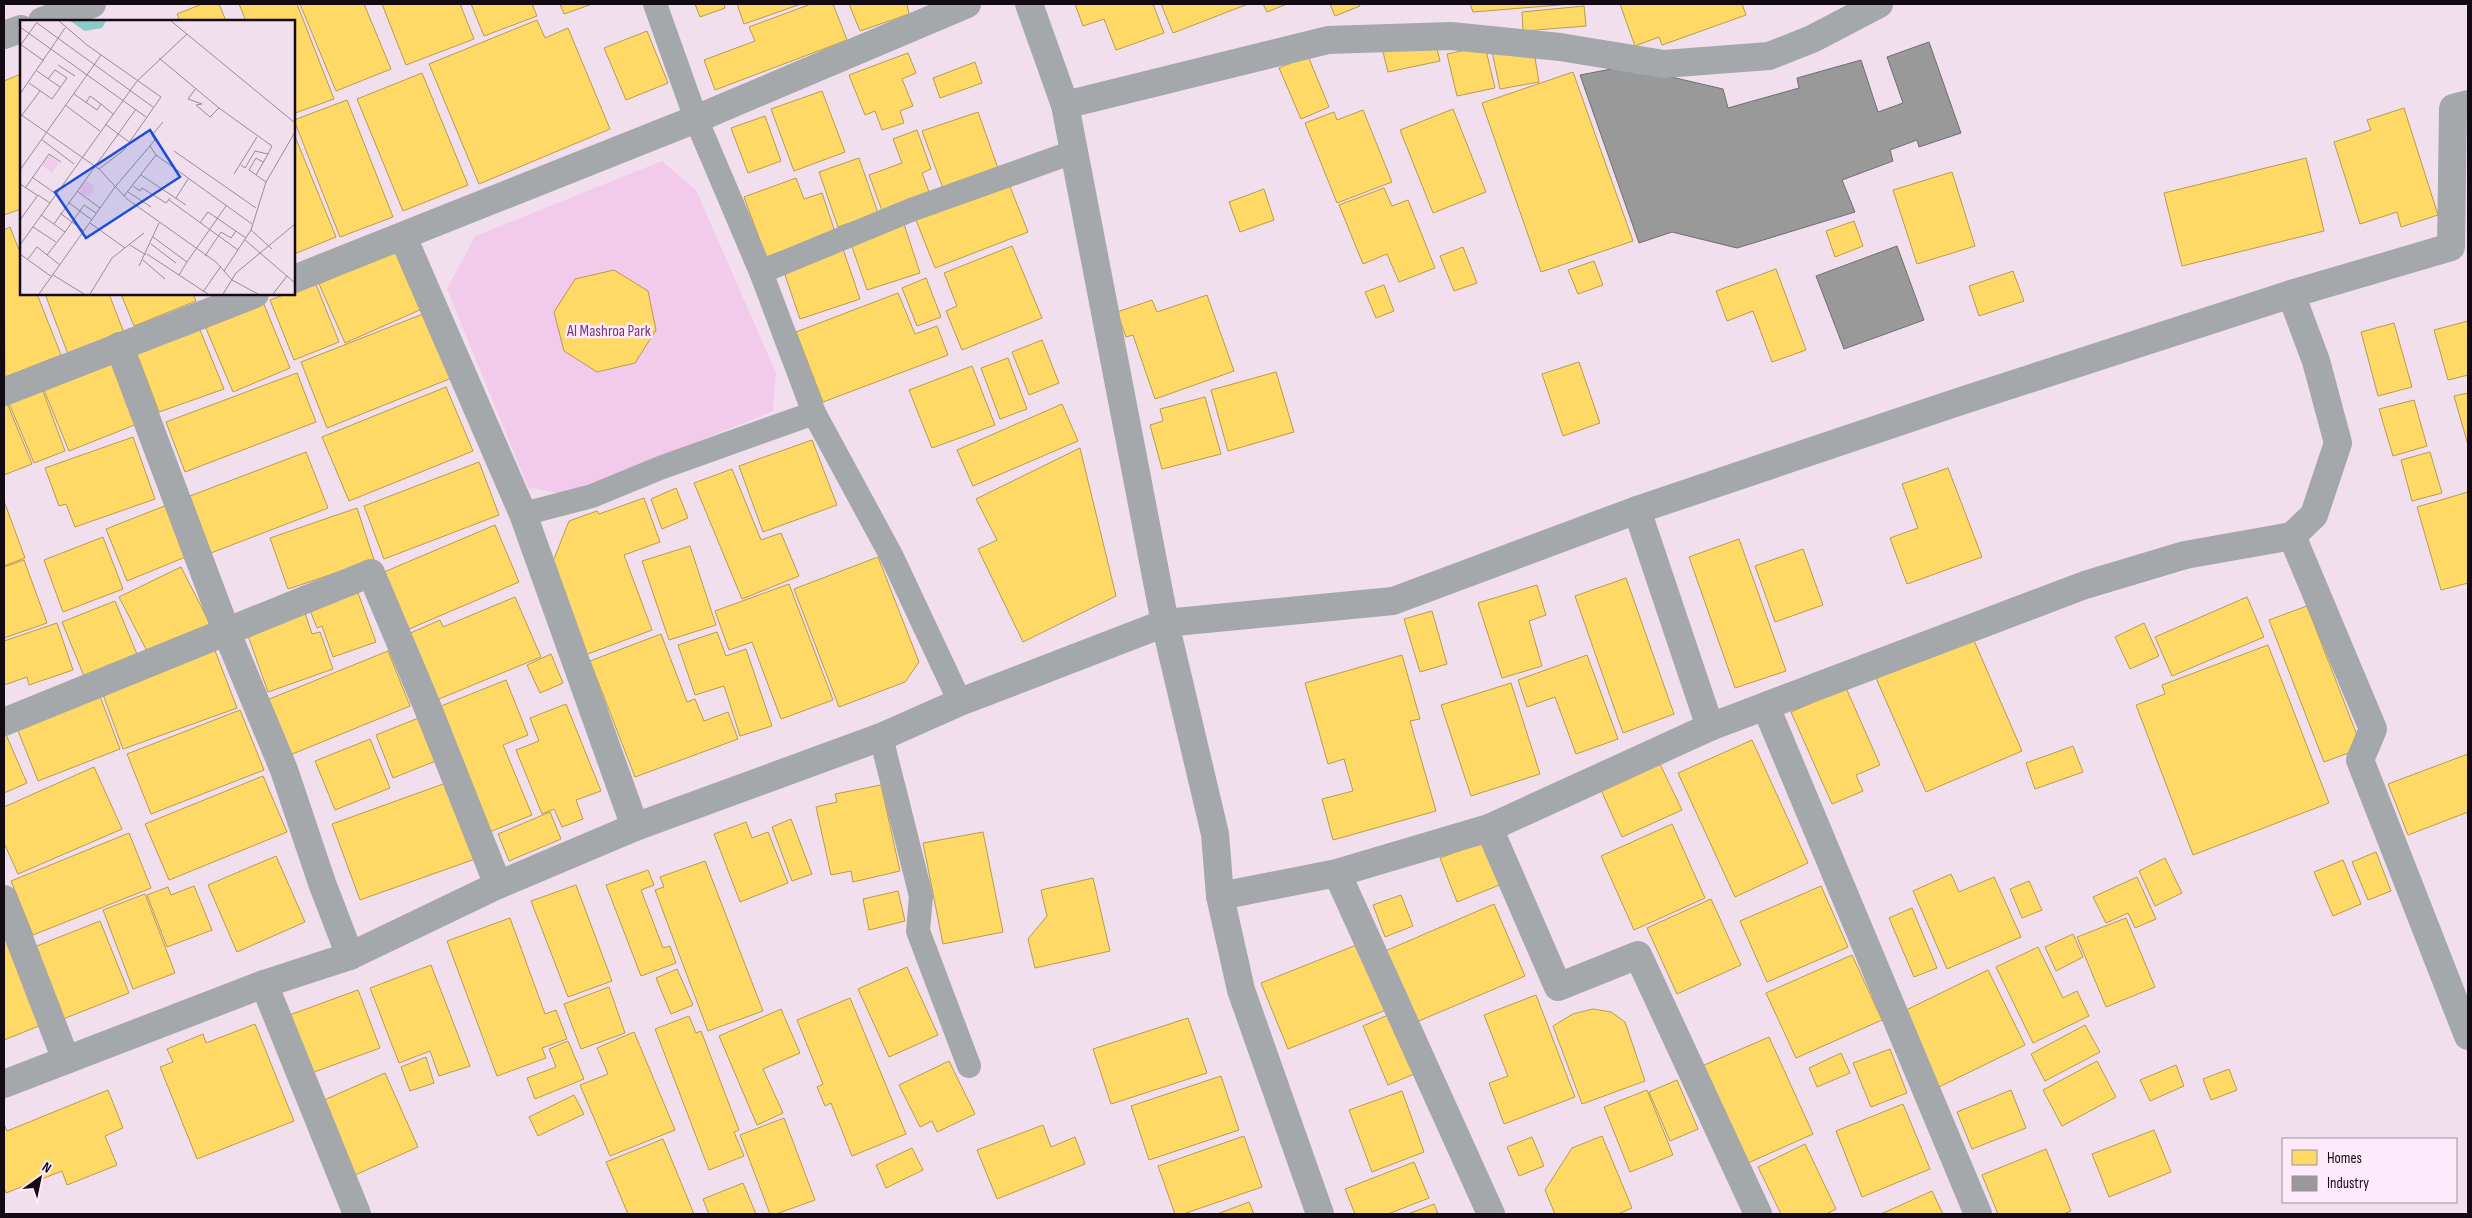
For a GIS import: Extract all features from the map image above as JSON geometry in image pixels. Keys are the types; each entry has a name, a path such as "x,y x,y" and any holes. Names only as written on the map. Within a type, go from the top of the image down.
{"street":[{"path":"45,20 92,4"},
{"path":"295,279 696,119 967,4"},
{"path":"1029,4 1065,105 1165,623 1215,834 1220,896 1241,990 1320,1214"},
{"path":"1065,105 1328,40 1452,36 1560,47 1664,64 1769,56 1812,39 1880,4"},
{"path":"4,35 20,29"},
{"path":"4,1084 264,984 350,956 498,885 635,827 881,736 960,702 1165,623 1392,601 1637,510 1958,402 2291,294 2451,247 2453,108 2468,104"},
{"path":"403,237 523,514 635,827"},
{"path":"1220,896 1337,873 1489,828 1710,727 2084,585 2185,555 2292,536 2314,515 2338,443 2316,361 2291,294"},
{"path":"4,392 252,295"},
{"path":"119,346 227,633 284,770 322,883 350,956"},
{"path":"1637,510 1710,727"},
{"path":"2292,536 2373,729 2360,760 2468,1036"},
{"path":"4,722 371,573 427,706 498,885"},
{"path":"1766,707 1978,1214"},
{"path":"1489,828 1558,987 1638,956 1758,1214"},
{"path":"1337,873 1491,1214"},
{"path":"4,899 66,1060"},
{"path":"264,984 357,1214"}],"lane":[{"path":"655,4 696,119 761,272 814,413 892,557 960,702"},
{"path":"761,272 912,210 1074,152"},
{"path":"523,514 592,496 660,468 814,413"},
{"path":"881,736 921,896 918,931 969,1066"}],"green space":[{"name":"Al Mashroa Park","path":"662,161 696,190 776,373 773,411 565,495 528,487 447,289 475,236"}],"building: Homes":[{"path":"202,4 219,4 226,20 180,20 177,14"},
{"path":"239,4 297,4 334,99 295,113 295,20 246,20"},
{"path":"300,4 364,4 391,69 336,91"},
{"path":"382,4 460,4 474,39 406,65"},
{"path":"471,4 532,4 537,16 484,36"},
{"path":"560,4 592,4 564,14"},
{"path":"695,4 724,4 725,8 700,17"},
{"path":"737,4 801,4 744,24"},
{"path":"811,4 833,4 847,40 715,90 704,60 755,41 749,27"},
{"path":"849,4 907,4 909,14 860,31"},
{"path":"1075,4 1153,4 1164,33 1116,50 1104,19 1083,26"},
{"path":"1161,4 1248,4 1173,33"},
{"path":"1263,4 1287,4 1267,12"},
{"path":"1330,4 1359,4 1360,6 1335,16"},
{"path":"1470,4 1572,4 1473,12"},
{"path":"1620,4 1742,4 1746,15 1662,45 1659,37 1635,46"},
{"path":"1584,6 1586,26 1523,31 1522,12"},
{"path":"537,20 545,38 568,28 610,129 479,184 429,64"},
{"path":"647,31 668,83 626,100 604,48"},
{"path":"1435,41 1440,61 1388,72 1383,52"},
{"path":"1485,46 1495,88 1457,96 1447,54"},
{"path":"1491,47 1534,52 1539,82 1500,89"},
{"path":"908,53 916,73 902,79 913,106 900,111 904,123 882,130 875,111 865,115 849,75"},
{"path":"1308,56 1329,107 1301,119 1279,68"},
{"path":"975,62 982,83 940,98 933,78"},
{"path":"1573,72 1633,241 1541,272 1482,103"},
{"path":"422,73 468,185 403,211 357,99"},
{"path":"20,74 20,209 4,215 4,81"},
{"path":"822,91 845,152 794,171 771,109"},
{"path":"347,100 393,217 340,237 295,120"},
{"path":"2404,108 2438,215 2401,227 2397,212 2360,224 2334,142 2371,130 2367,120"},
{"path":"1453,109 1486,192 1433,213 1400,130"},
{"path":"1363,110 1392,182 1337,203 1305,123 1334,112 1337,120"},
{"path":"978,112 999,171 944,191 922,131"},
{"path":"765,116 781,161 748,173 731,128"},
{"path":"917,130 931,169 922,173 932,200 884,216 869,175 902,163 893,139"},
{"path":"295,136 336,237 295,254"},
{"path":"859,158 878,213 838,227 819,172"},
{"path":"2306,158 2324,231 2182,266 2164,193"},
{"path":"1952,172 1975,246 1917,264 1893,190"},
{"path":"796,178 804,199 822,193 835,232 766,257 744,197"},
{"path":"1007,179 1028,232 935,268 914,215"},
{"path":"1384,188 1392,206 1408,200 1435,268 1399,282 1387,254 1363,264 1339,205"},
{"path":"1264,189 1274,220 1240,232 1229,202"},
{"path":"1854,221 1863,246 1835,257 1826,231"},
{"path":"904,224 920,273 867,290 850,241"},
{"path":"10,227 20,252 20,295 37,295 61,355 5,377 4,230"},
{"path":"1012,246 1042,318 962,350 946,311 957,306 944,273"},
{"path":"1463,247 1477,283 1454,291 1440,256"},
{"path":"843,249 860,299 800,319 783,269"},
{"path":"396,250 422,309 345,343 319,284"},
{"path":"1594,261 1603,285 1578,294 1568,270"},
{"path":"1776,269 1806,350 1772,362 1753,311 1727,321 1716,291"},
{"path":"614,270 648,291 656,330 635,363 597,372 564,351 554,312 575,279"},
{"path":"2013,271 2024,301 1979,316 1969,286"},
{"path":"926,278 941,317 917,326 902,288"},
{"path":"315,282 339,342 294,360 270,300 283,295 295,295 295,291"},
{"path":"1384,285 1394,311 1376,318 1365,292"},
{"path":"898,293 915,334 937,326 948,355 823,402 796,332"},
{"path":"45,295 109,295 124,333 68,354"},
{"path":"121,295 193,295 196,301 134,326"},
{"path":"1207,295 1234,371 1155,399 1133,335 1126,337 1117,312 1152,300 1157,312"},
{"path":"263,302 290,368 233,392 205,326"},
{"path":"428,312 454,377 327,428 301,362"},
{"path":"2468,321 2468,375 2448,380 2434,330"},
{"path":"2394,323 2412,387 2378,396 2361,332"},
{"path":"200,330 224,389 159,412 137,354"},
{"path":"1042,340 1059,383 1029,395 1012,352"},
{"path":"1008,358 1027,409 1000,419 981,368"},
{"path":"1579,362 1600,423 1563,436 1542,374"},
{"path":"112,363 137,424 69,451 44,390"},
{"path":"972,366 995,425 932,448 909,390"},
{"path":"1276,372 1294,432 1228,451 1211,390"},
{"path":"297,373 316,422 185,472 166,422"},
{"path":"40,383 65,451 34,463 6,396"},
{"path":"446,387 473,451 349,501 322,437"},
{"path":"2468,393 2468,445 2454,396"},
{"path":"1205,397 1221,454 1162,469 1150,425 1163,421 1160,409"},
{"path":"2414,400 2427,446 2393,456 2379,409"},
{"path":"7,403 32,464 4,475 4,404"},
{"path":"1062,404 1078,441 973,486 957,450"},
{"path":"133,437 155,499 75,527 66,504 59,506 45,468"},
{"path":"812,440 837,505 763,532 739,466"},
{"path":"1080,448 1116,596 1023,642 978,549 997,540 976,499"},
{"path":"306,452 328,508 211,553 190,496"},
{"path":"2430,452 2442,493 2412,501 2401,460"},
{"path":"479,462 499,515 384,559 364,506"},
{"path":"1948,468 1982,557 1907,584 1890,538 1918,528 1902,484"},
{"path":"732,469 761,540 781,533 799,576 742,599 694,483"},
{"path":"676,488 688,518 662,529 651,499"},
{"path":"2468,492 2468,583 2441,590 2417,507"},
{"path":"644,498 660,542 624,555 652,630 585,655 552,564 569,521 597,511 599,514"},
{"path":"4,501 25,558 4,566"},
{"path":"167,505 188,556 127,581 106,529"},
{"path":"357,508 374,560 288,589 270,538"},
{"path":"495,525 519,582 409,629 384,572"},
{"path":"103,537 123,589 63,612 44,560"},
{"path":"1739,539 1786,671 1735,688 1689,557"},
{"path":"690,546 716,625 669,640 642,561"},
{"path":"1803,549 1823,605 1775,622 1755,566"},
{"path":"878,557 919,662 905,682 839,707 794,589"},
{"path":"24,560 47,623 4,638 4,567"},
{"path":"181,567 210,624 149,655 119,597"},
{"path":"1626,578 1674,714 1623,733 1575,596"},
{"path":"789,584 833,700 781,719 752,642 729,650 715,611"},
{"path":"1537,585 1546,615 1529,621 1542,666 1502,678 1478,603"},
{"path":"358,593 376,642 333,657 322,626 317,628 310,610"},
{"path":"515,597 541,657 434,701 406,635 440,620 443,627"},
{"path":"2247,597 2264,637 2172,676 2155,637"},
{"path":"115,601 139,659 86,681 62,622"},
{"path":"2307,606 2362,748 2324,762 2269,620"},
{"path":"304,610 312,634 320,632 333,669 268,692 246,630"},
{"path":"1432,611 1447,664 1420,672 1404,619"},
{"path":"57,623 73,670 29,685 27,677 4,685 4,641"},
{"path":"2144,623 2159,656 2130,669 2115,637"},
{"path":"717,632 726,656 746,649 772,726 740,736 724,686 695,695 678,645"},
{"path":"661,634 687,702 695,699 704,721 728,712 738,739 635,777 590,661"},
{"path":"1972,636 2022,751 1926,792 1876,678"},
{"path":"2268,645 2329,803 2193,855 2136,705 2165,694 2162,685"},
{"path":"214,648 237,708 123,749 101,689"},
{"path":"388,651 410,706 290,755 267,700"},
{"path":"551,654 563,683 540,693 527,665"},
{"path":"1402,655 1420,719 1410,721 1436,811 1333,840 1322,799 1353,791 1344,759 1328,764 1305,683"},
{"path":"1587,655 1618,739 1576,754 1555,697 1527,707 1518,680"},
{"path":"506,680 528,735 503,745 532,815 487,833 436,708"},
{"path":"1511,683 1540,774 1471,796 1441,705"},
{"path":"1846,688 1880,765 1856,775 1863,791 1832,804 1791,712"},
{"path":"98,691 120,749 38,781 15,723"},
{"path":"566,704 601,791 576,800 583,819 562,827 554,809 542,814 516,750 539,741 530,718"},
{"path":"240,710 264,770 151,814 127,754"},
{"path":"426,715 443,758 393,778 376,735"},
{"path":"4,730 27,783 4,793"},
{"path":"370,739 390,788 335,810 315,761"},
{"path":"1752,740 1808,863 1735,897 1678,773"},
{"path":"2073,746 2083,772 2035,789 2026,763"},
{"path":"2468,754 2468,812 2408,835 2388,784"},
{"path":"1660,764 1682,810 1622,837 1601,790"},
{"path":"94,767 122,829 18,874 4,843 4,807"},
{"path":"263,776 287,832 169,880 145,824"},
{"path":"446,783 475,859 360,900 332,824"},
{"path":"881,785 900,871 853,882 851,871 831,875 816,807 837,802 835,794"},
{"path":"550,812 561,839 509,861 498,834"},
{"path":"791,819 812,874 792,881 772,827"},
{"path":"746,822 752,838 768,832 788,883 740,902 714,834"},
{"path":"1672,824 1705,898 1634,930 1601,856"},
{"path":"983,832 1003,932 943,944 923,843"},
{"path":"129,833 151,888 33,935 11,881"},
{"path":"1485,841 1502,884 1457,902 1440,858"},
{"path":"2376,852 2391,891 2368,900 2352,862"},
{"path":"276,856 305,922 237,952 208,885"},
{"path":"2165,858 2182,893 2155,906 2139,871"},
{"path":"2343,860 2361,904 2333,916 2314,872"},
{"path":"705,861 763,1011 708,1031 655,890 664,887 660,877"},
{"path":"648,870 654,885 641,890 663,948 670,946 676,963 641,976 606,885"},
{"path":"1951,874 1959,892 1994,877 2021,937 1947,969 1913,891"},
{"path":"2137,877 2156,919 2135,928 2128,913 2106,923 2093,897"},
{"path":"1093,878 1110,951 1035,968 1028,939 1047,916 1041,890"},
{"path":"2029,881 2042,910 2022,918 2010,889"},
{"path":"576,885 612,981 568,997 531,901"},
{"path":"194,886 212,930 167,947 147,895 168,887 171,895"},
{"path":"1821,886 1848,947 1767,982 1740,921"},
{"path":"898,891 905,921 869,930 863,899"},
{"path":"145,894 175,973 133,989 103,910"},
{"path":"1401,895 1413,926 1385,937 1373,905"},
{"path":"1711,899 1741,965 1677,994 1647,928"},
{"path":"1494,904 1525,976 1414,1023 1383,952"},
{"path":"1912,908 1937,968 1914,977 1889,918"},
{"path":"510,918 545,1014 556,1010 567,1039 542,1048 546,1058 497,1076 447,941"},
{"path":"2126,918 2155,987 2106,1007 2077,937"},
{"path":"100,921 129,993 53,1023 24,951"},
{"path":"4,925 44,1024 4,1040"},
{"path":"2073,934 2083,957 2056,971 2045,947"},
{"path":"1359,944 1386,1010 1288,1049 1261,983"},
{"path":"2038,947 2063,998 2077,991 2089,1016 2033,1043 1996,967"},
{"path":"1852,955 1882,1020 1796,1058 1766,993"},
{"path":"431,965 470,1066 439,1076 430,1051 399,1063 370,988"},
{"path":"907,967 938,1035 889,1057 858,989"},
{"path":"677,969 693,1005 671,1014 656,978"},
{"path":"1988,970 2025,1045 1939,1087 1902,1012"},
{"path":"609,987 625,1033 581,1049 564,1004"},
{"path":"358,990 380,1048 306,1075 284,1017"},
{"path":"1536,995 1575,1097 1504,1124 1489,1083 1508,1076 1484,1015"},
{"path":"850,998 906,1134 852,1156 831,1103 825,1106 817,1087 823,1084 797,1020"},
{"path":"781,1009 800,1053 763,1069 783,1113 757,1125 719,1036"},
{"path":"1593,1009 1611,1012 1625,1022 1645,1081 1582,1104 1553,1026 1573,1014"},
{"path":"1388,1015 1414,1074 1388,1085 1363,1026"},
{"path":"689,1016 696,1033 701,1031 739,1130 734,1132 744,1156 709,1170 655,1029"},
{"path":"1188,1018 1207,1073 1111,1104 1093,1049"},
{"path":"255,1024 294,1121 197,1159 160,1067 173,1062 167,1049 203,1034 206,1043"},
{"path":"2085,1025 2100,1052 2045,1081 2031,1054"},
{"path":"634,1032 675,1130 610,1156 580,1085 608,1074 597,1048"},
{"path":"1769,1037 1813,1134 1739,1167 1695,1069"},
{"path":"568,1041 584,1079 535,1099 527,1078 556,1067 549,1049"},
{"path":"1890,1049 1907,1093 1871,1107 1853,1063"},
{"path":"1841,1053 1850,1073 1817,1087 1809,1068"},
{"path":"426,1057 434,1083 410,1091 401,1067"},
{"path":"949,1061 975,1114 937,1132 932,1121 920,1127 899,1085"},
{"path":"2097,1061 2116,1097 2062,1126 2043,1090"},
{"path":"2176,1065 2184,1086 2150,1101 2140,1080"},
{"path":"2229,1069 2237,1090 2211,1100 2203,1079"},
{"path":"385,1073 418,1147 355,1175 322,1101"},
{"path":"1221,1076 1239,1130 1149,1160 1131,1106"},
{"path":"1677,1080 1698,1129 1670,1141 1649,1092"},
{"path":"108,1090 123,1128 105,1136 117,1165 67,1185 62,1171 6,1193 4,1187 4,1124 7,1131"},
{"path":"1647,1090 1673,1155 1630,1172 1604,1107"},
{"path":"2011,1090 2026,1128 1972,1149 1957,1112"},
{"path":"1402,1091 1424,1152 1372,1172 1349,1110"},
{"path":"574,1095 584,1114 538,1136 529,1117"},
{"path":"1903,1104 1930,1169 1862,1197 1836,1131"},
{"path":"784,1118 815,1200 776,1214 770,1214 740,1135"},
{"path":"1043,1125 1051,1147 1075,1137 1085,1164 997,1199 977,1150"},
{"path":"2154,1130 2171,1172 2109,1197 2092,1154"},
{"path":"1244,1136 1262,1187 1183,1214 1175,1214 1158,1166"},
{"path":"1602,1136 1632,1208 1618,1214 1555,1214 1545,1190 1572,1148"},
{"path":"1532,1137 1544,1166 1519,1176 1507,1147"},
{"path":"663,1139 694,1214 628,1214 606,1162"},
{"path":"1805,1144 1836,1209 1826,1214 1781,1214 1758,1167"},
{"path":"912,1148 923,1170 886,1188 876,1165"},
{"path":"2046,1149 2071,1211 2063,1214 1998,1214 1982,1175"},
{"path":"1414,1162 1429,1198 1388,1214 1355,1214 1345,1189"},
{"path":"743,1183 756,1214 709,1214 703,1199"},
{"path":"1932,1191 1943,1214 1881,1214"},
{"path":"1249,1202 1254,1214 1217,1214"},
{"path":"1434,1204 1438,1214 1408,1214"}],"building: Industry":[{"path":"1929,42 1961,133 1919,147 1917,140 1890,150 1893,161 1842,180 1855,212 1737,248 1672,232 1639,243 1580,75 1643,63 1654,73 1723,89 1728,108 1799,88 1797,78 1861,60 1878,112 1903,103 1887,57"},
{"path":"1897,246 1924,320 1844,349 1816,276"}]}
